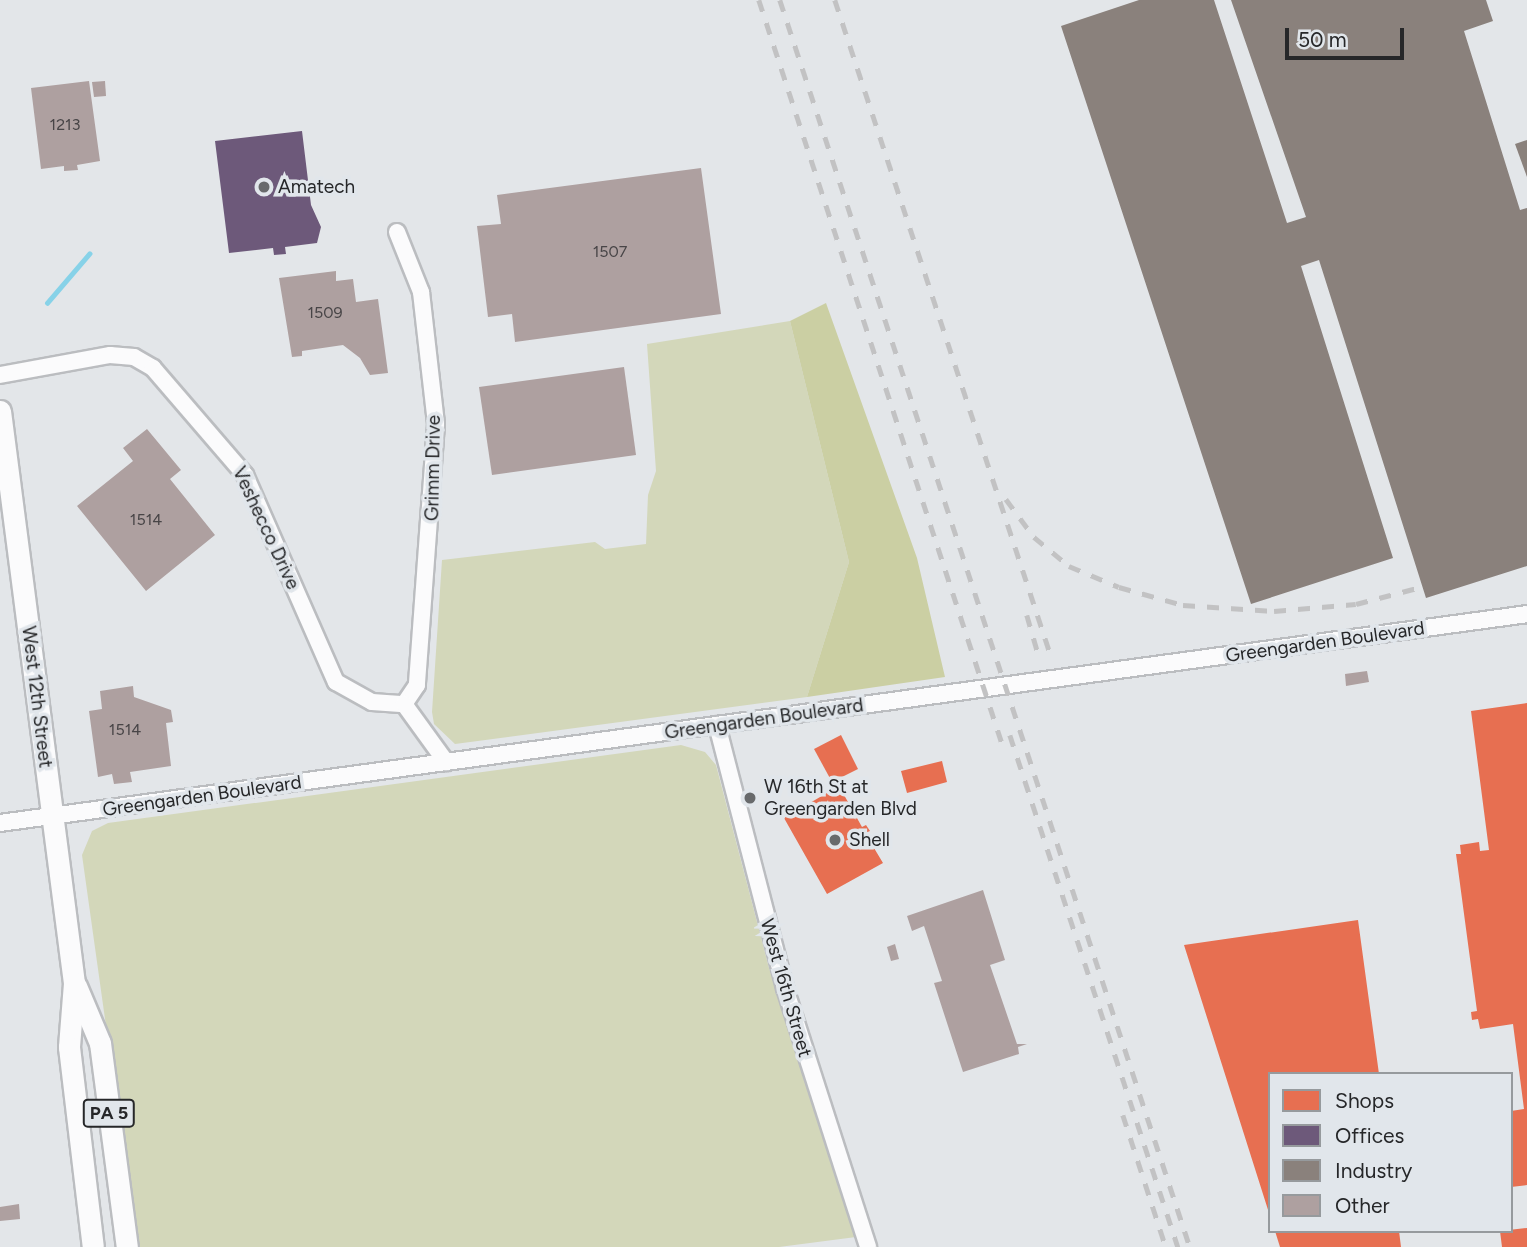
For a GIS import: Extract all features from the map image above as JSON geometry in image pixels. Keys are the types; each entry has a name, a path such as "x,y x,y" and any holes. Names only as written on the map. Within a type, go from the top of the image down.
{"main road":[{"name":"West 12th Street","path":"0,411 75,983 69,1047 93,1247"},
{"name":"West 12th Street","path":"75,983 100,1043 127,1247"}],"street":[{"name":"Grimm Drive","path":"397,232 421,292 436,424 417,685 404,705"},
{"name":"Veshecco Drive","path":"0,375 110,355 134,357 153,368 245,475 336,682 372,702 404,705"},
{"name":"Greengarden Boulevard","path":"0,823 1527,614"},
{"path":"404,705 446,762"},
{"name":"West 16th Street","path":"717,725 785,988 868,1247"}],"green space":[{"path":"826,303 917,558 945,677 807,697 849,562 790,321"},
{"path":"790,321 849,562 807,697 455,744 434,724 432,712 442,560 595,542 605,549 646,544 648,495 656,471 647,344"},
{"path":"681,745 705,752 716,765 769,968 856,1237 779,1247 137,1247 82,855 92,831 108,823"}],"building: Shops":[{"path":"1527,703 1527,1185 1513,1187 1513,1111 1524,1109 1513,1024 1480,1029 1478,1019 1472,1020 1471,1012 1477,1011 1456,854 1461,854 1460,845 1479,842 1480,851 1489,850 1471,711"},
{"path":"841,735 858,769 832,782 814,749"},
{"path":"942,761 947,782 907,793 901,771"},
{"path":"839,786 862,827 866,825 870,831 865,833 883,863 827,894 784,818"},
{"path":"1358,920 1379,1072 1268,1072 1268,1210 1184,945"},
{"path":"1527,1228 1527,1247 1502,1247 1500,1233 1513,1233 1513,1230"},
{"path":"1276,1233 1399,1233 1401,1247 1280,1247"}],"building: Offices":[{"path":"302,131 311,205 321,227 317,243 285,247 286,254 274,255 273,248 229,253 215,141"}],"building: Industry":[{"path":"1139,0 1214,0 1287,223 1306,217 1231,0 1486,0 1493,21 1464,31 1520,210 1527,208 1527,566 1426,598 1319,260 1301,266 1393,558 1251,604 1061,26"},
{"path":"1527,140 1527,177 1515,144"}],"building: Other":[{"path":"89,81 100,161 77,165 78,170 64,171 64,166 41,169 31,88"},
{"path":"105,81 106,96 94,97 92,82"},
{"path":"701,168 721,314 515,342 512,314 488,317 477,226 501,224 497,195"},
{"path":"336,271 336,281 353,279 356,302 378,299 388,373 370,375 360,358 343,345 302,351 302,356 292,357 279,278"},
{"path":"624,367 636,455 492,475 479,387"},
{"path":"147,429 181,470 170,479 215,535 146,591 77,506 133,461 123,448"},
{"path":"1367,671 1369,682 1346,686 1345,674"},
{"path":"133,686 134,697 171,710 173,722 166,723 171,766 130,772 132,782 114,784 112,774 98,777 89,711 102,709 100,691"},
{"path":"983,890 1005,960 990,965 1017,1044 1027,1044 1018,1047 1019,1054 963,1072 934,983 942,981 924,926 912,931 907,916"},
{"path":"895,944 899,959 891,961 887,947"},
{"path":"19,1204 20,1219 0,1221 0,1207"}],"waterway":[{"path":"47,303 89,254"}],"railway":[{"path":"759,0 1005,752"},
{"path":"780,0 1190,1247"},
{"path":"835,0 1052,659"},
{"path":"1006,499 1034,537 1069,566 1119,587 1183,605 1274,611 1356,604 1421,587"},
{"path":"1027,615 1040,660"},
{"path":"1010,735 1178,1247"},
{"path":"1123,1115 1166,1247"}],"place":[{"name":"Amatech","path":"264,187"},
{"name":"W 16th St at Greengarden Blvd","path":"750,798"},
{"name":"Shell","path":"835,840"}]}
